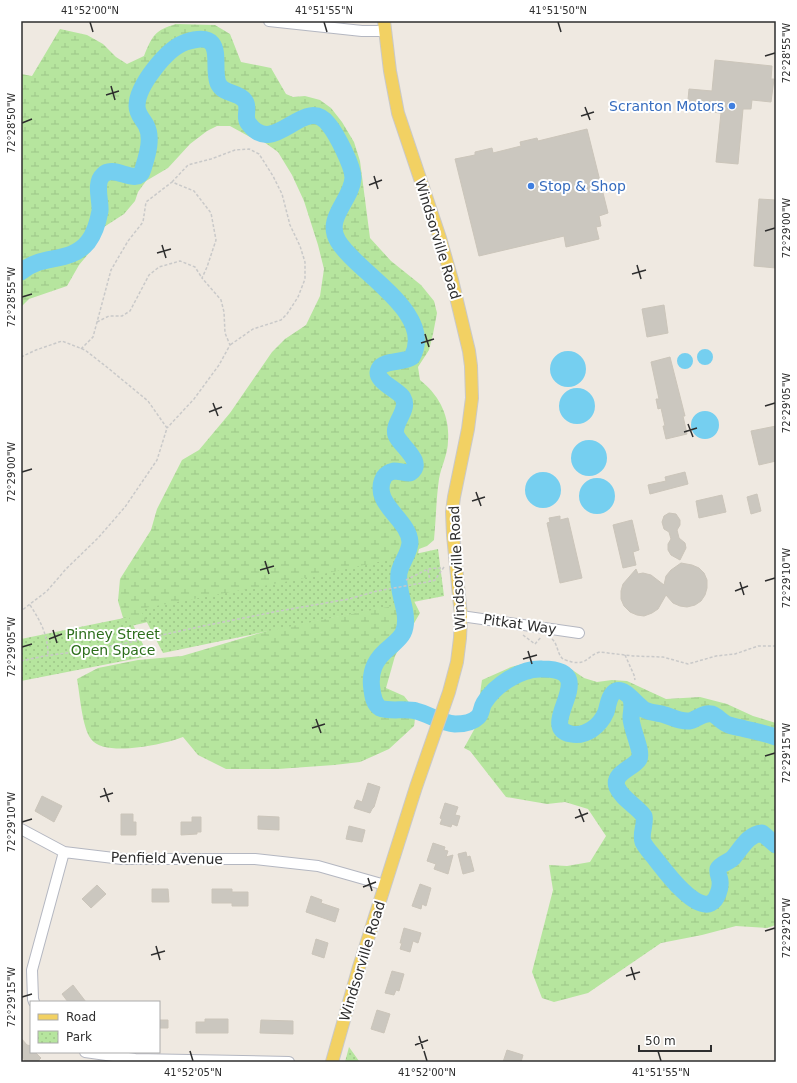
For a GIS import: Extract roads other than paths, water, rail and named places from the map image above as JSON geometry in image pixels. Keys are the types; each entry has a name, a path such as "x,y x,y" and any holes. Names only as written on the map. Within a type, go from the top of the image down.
{"main road":[{"name":"Windsorville Road","path":"332,1062 385,884 416,787 437,730 456,662 460,638 461,616 452,512 471,406 471,366 469,351 452,280 440,238 398,113 384,26"}],"street":[{"path":"269,21 362,31 384,26"},
{"name":"Pitkat Way","path":"461,616 579,633"},
{"name":"Penfield Avenue","path":"21,829 64,852 122,859 255,859 318,866 385,884"},
{"path":"34,1001 32,970 64,852"},
{"path":"91,1053 135,1060 289,1062"}],"water":[{"path":"705,349 712,354 713,357 708,364 705,365 698,360 697,357 702,350"},
{"path":"572,351 581,356 585,362 585,376 581,382 572,387 564,387 555,382 551,376 550,365 555,356 561,352"},
{"path":"685,353 692,358 693,361 688,368 685,369 678,364 677,361 682,354"},
{"path":"581,388 590,393 594,399 594,413 590,419 581,424 573,424 564,419 560,413 559,402 564,393 570,389"},
{"path":"705,411 711,412 715,415 718,419 718,431 715,435 711,438 705,439 699,438 695,435 692,431 691,425 692,419 695,415 699,412"},
{"path":"593,440 602,445 606,451 606,465 602,471 593,476 585,476 576,471 572,465 571,454 576,445 582,441"},
{"path":"547,472 556,477 560,483 560,497 556,503 547,508 539,508 530,503 526,497 525,486 530,477 536,473"},
{"path":"601,478 610,483 614,489 614,503 610,509 601,514 593,514 584,509 580,503 579,492 584,483 590,479"}],"waterway":[{"path":"21,272 29,266 46,260 72,254 81,249 88,242 93,235 100,211 98,187 100,178 108,172 136,176 140,174 143,169 149,147 149,136 148,130 140,116 137,106 138,98 147,79 162,60 178,46 186,42 199,39 208,40 213,45 215,51 216,76 220,87 239,96 245,101 247,107 247,121 259,133 269,134 279,131 300,119 310,116 320,117 329,125 344,151 353,178 348,194 336,217 334,225 338,241 347,253 391,294 404,309 413,325 416,341 412,357 385,364 381,366 378,373 383,381 403,398 405,403 403,412 395,430 398,439 414,459 415,464 414,469 410,473 394,471 387,474 384,477 381,486 382,495 386,503 404,526 408,534 410,546 399,573 399,588 404,608 406,623 405,628 397,641 384,652 374,666 371,683 373,698 376,704 380,708 384,709 416,711 450,723 467,723 478,717 489,696 502,684 526,671 542,669 560,672 568,678 569,688 560,721 562,729 571,734 582,734 596,726 606,712 612,695 616,691 620,691 627,694 642,708 650,712 663,714 686,721 706,714 712,714 729,725 776,737"},
{"path":"630,697 632,705 631,718 640,756 636,762 620,774 616,782 617,787 622,795 644,816 642,835 643,842 679,887 696,901 704,904 711,903 717,897 720,887 718,869 733,858 749,839 762,833 776,845"}],"place":[{"name":"Scranton Motors","path":"732,106"},
{"name":"Stop & Shop","path":"531,186"}],"park label":[{"name":"Pinney Street Open Space","path":"113,642"}]}
